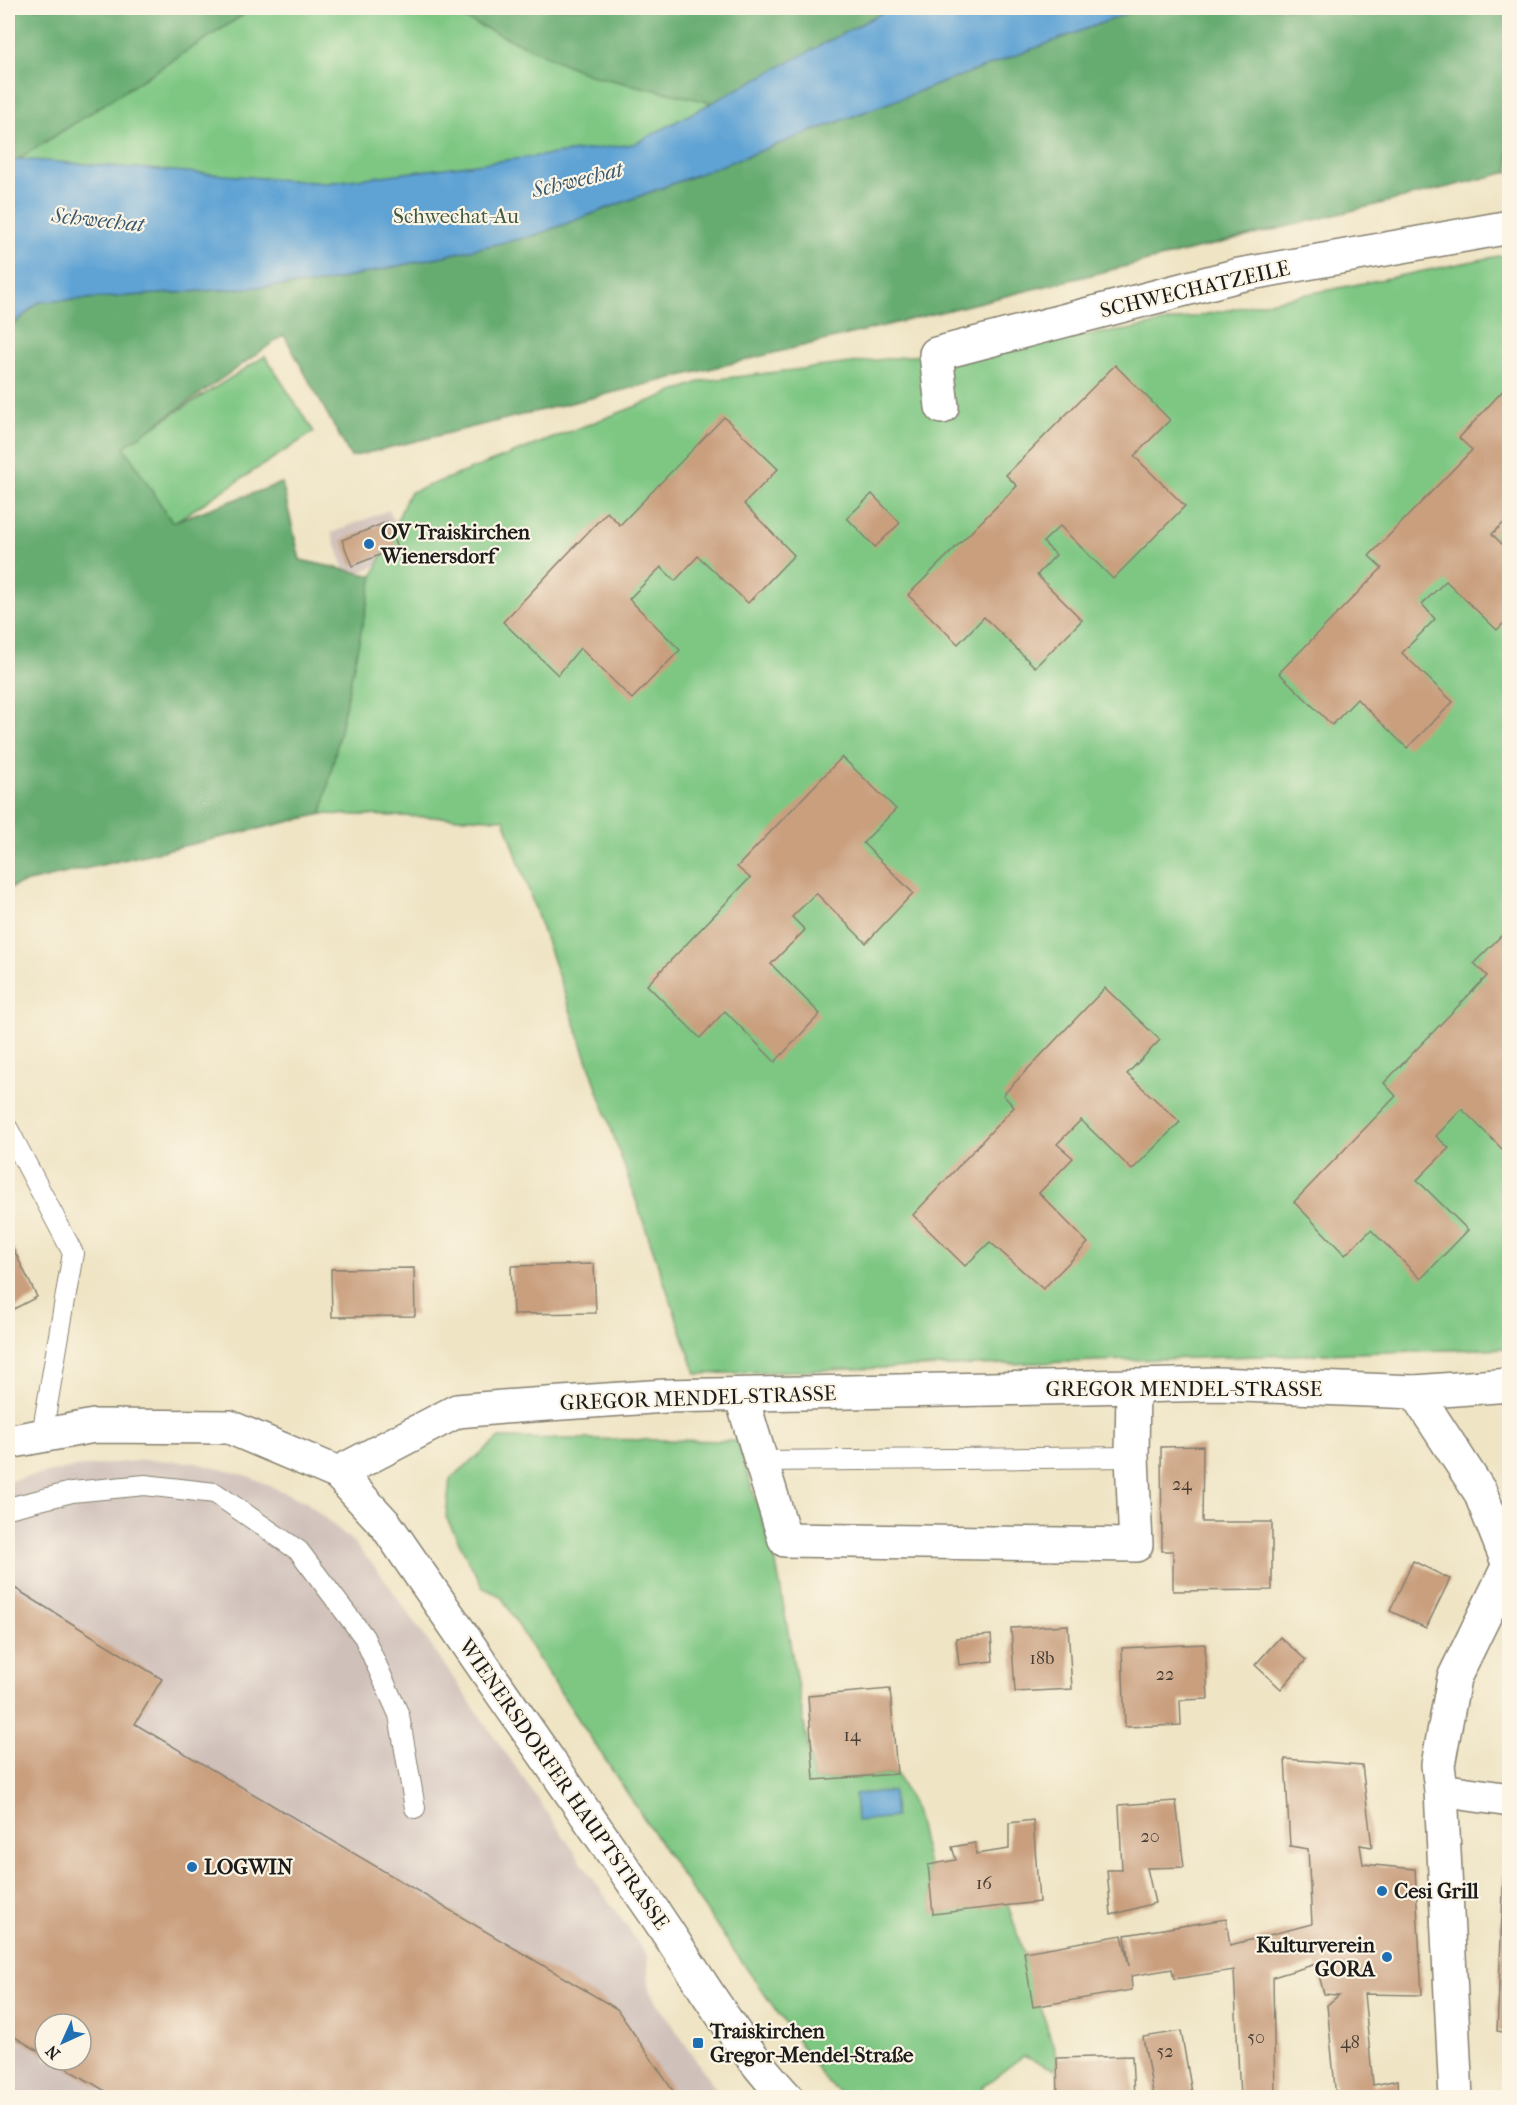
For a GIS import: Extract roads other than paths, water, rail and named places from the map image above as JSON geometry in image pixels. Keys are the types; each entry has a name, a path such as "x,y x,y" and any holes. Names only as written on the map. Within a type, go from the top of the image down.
{"street":[{"name":"SCHWECHATZEILE","path":"942,407 936,354 1239,274 1509,227"},
{"name":"GREGOR MENDEL-STRASSE","path":"338,1473 457,1411 666,1396 1216,1384 1415,1392 1509,1385"},
{"path":"741,1395 785,1540 1136,1545 1132,1457 1133,1386"},
{"path":"1415,1392 1480,1492 1509,1564 1455,1678 1438,1765 1456,2097"},
{"path":"8,1442 93,1426 229,1427 338,1473"},
{"name":"WIENERSDORFER HAUPTSTRASSE","path":"338,1473 386,1525 666,1930 731,2030 761,2070 787,2097"},
{"path":"1441,1790 1509,1800"}],"lane":[{"path":"8,1129 74,1253 42,1436"},
{"path":"762,1461 1132,1457"},
{"path":"8,1508 72,1492 145,1485 215,1493 299,1551 364,1637 399,1714 415,1808"}],"water":[{"name":"Schwechat","path":"891,8 1142,8 533,236 322,283 39,302 8,329 8,161 19,159 326,183 634,144"},
{"path":"893,1791 895,1817 857,1821 855,1794"}],"place":[{"name":"OV Traiskirchen Wienersdorf","path":"369,544"},
{"name":"LOGWIN","path":"192,1867"},
{"name":"Cesi Grill","path":"1382,1891"},
{"name":"Kulturverein GORA","path":"1387,1957"},
{"name":"Traiskirchen Gregor-Mendel-Straße","path":"698,2043"}],"park label":[{"name":"Schwechat-Au","path":"456,216"}]}
